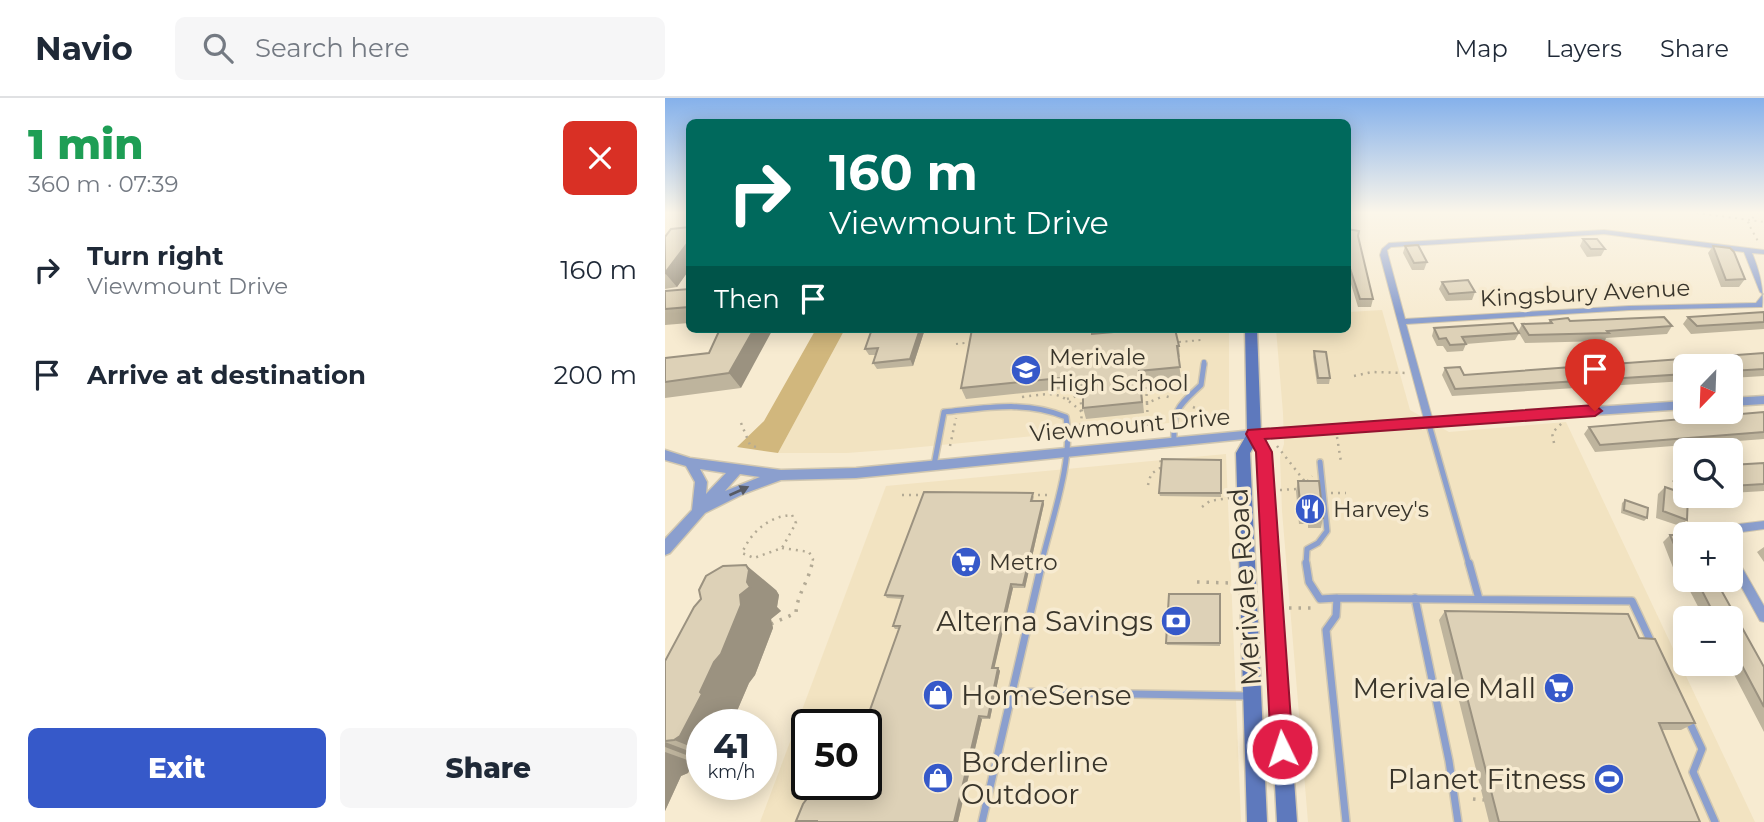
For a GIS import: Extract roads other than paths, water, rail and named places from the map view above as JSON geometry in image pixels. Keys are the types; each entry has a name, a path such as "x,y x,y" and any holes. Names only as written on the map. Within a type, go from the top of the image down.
{"main road":[{"name":"Merivale Road","path":"1251,333 1254,434 1264,452 1287,822"},
{"name":"Merivale Road","path":"1254,434 1243,453 1257,822"}],"street":[{"path":"1388,246 1384,255 1404,322 1428,421"},
{"path":"1714,246 1764,253"},
{"name":"Kingsbury Avenue","path":"1404,322 1629,308 1759,304 1764,294 1747,250"},
{"path":"1743,401 1764,400"},
{"name":"Viewmount Drive","path":"665,455 690,463 781,475 856,473 1254,434 1673,406"},
{"path":"690,463 701,482 698,511"},
{"path":"665,549 736,470"},
{"path":"698,511 781,475"},
{"path":"1743,528 1764,525"},
{"path":"1743,579 1764,617"}],"lane":[{"path":"1174,442 1174,417 1177,407 1203,384 1206,377 1205,362"},
{"path":"934,465 944,412 1035,405 1066,417 1069,434 1067,452 982,822"},
{"path":"1428,421 1479,599"},
{"path":"1320,462 1328,531 1318,543 1307,549 1305,565 1310,588 1320,599 1632,601 1655,650"},
{"path":"1337,598 1336,617 1326,630 1346,822"},
{"path":"1415,598 1449,761 1458,822"},
{"path":"1011,692 1252,696"},
{"path":"1684,712 1702,749 1693,772 1715,822"}],"place":[{"name":"Merivale High School","path":"1026,370"},
{"name":"Harvey's","path":"1310,509"},
{"name":"Metro","path":"966,562"},
{"name":"Alterna Savings","path":"1176,621"},
{"name":"Merivale Mall","path":"1559,688"},
{"name":"HomeSense","path":"938,695"},
{"name":"Borderline Outdoor","path":"938,778"},
{"name":"Planet Fitness","path":"1609,779"}]}
